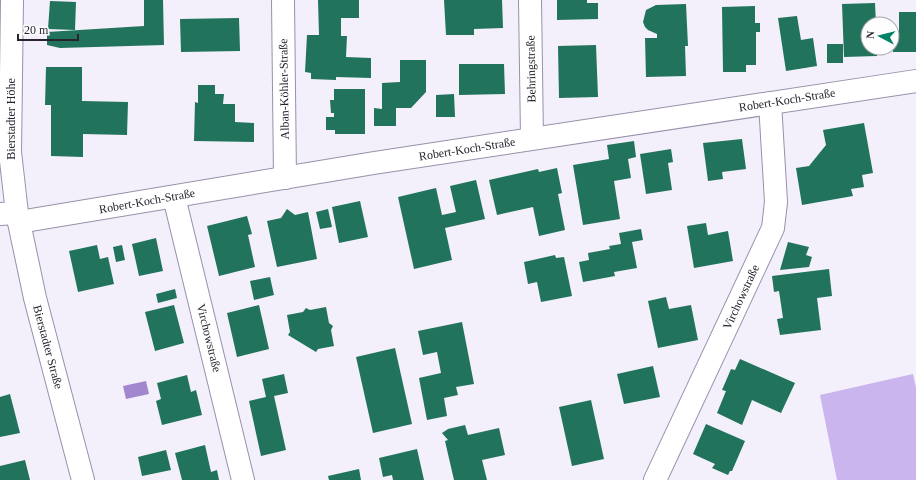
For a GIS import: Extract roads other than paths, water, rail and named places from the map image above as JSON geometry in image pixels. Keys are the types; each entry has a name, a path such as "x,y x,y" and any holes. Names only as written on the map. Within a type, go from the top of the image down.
{"street":[{"name":"Bierstadter Höhe","path":"12,0 10,152 12,217"},
{"name":"Alban-Köhler-Straße","path":"283,0 285,178"},
{"name":"Behringstraße","path":"530,0 532,138"},
{"name":"Robert-Koch-Straße","path":"12,217 174,196 532,138 916,81"},
{"name":"Virchowstraße","path":"655,480 773,228 776,218 776,202 770,103"},
{"name":"Virchowstraße","path":"174,196 243,480"},
{"name":"Bierstadter Straße","path":"12,217 35,298 82,480"}]}
